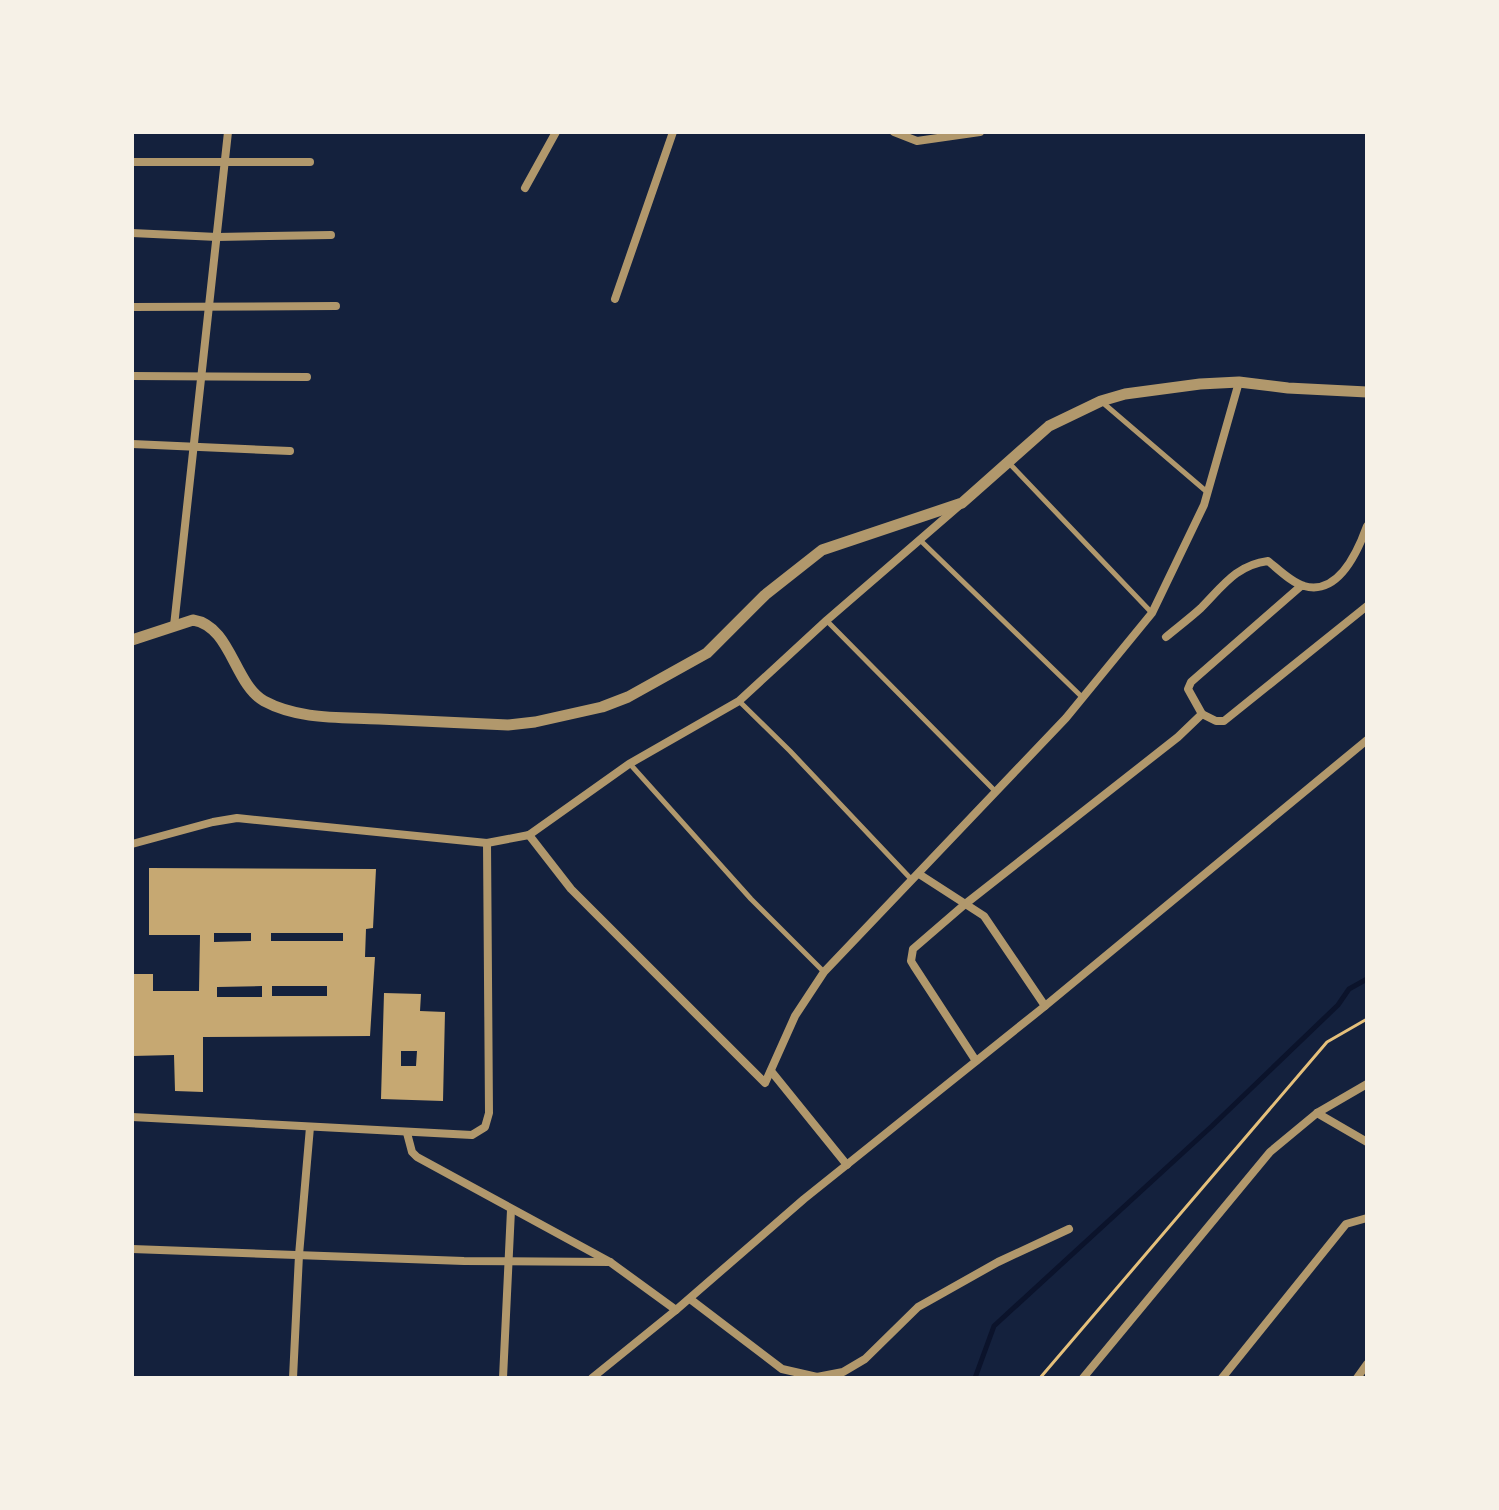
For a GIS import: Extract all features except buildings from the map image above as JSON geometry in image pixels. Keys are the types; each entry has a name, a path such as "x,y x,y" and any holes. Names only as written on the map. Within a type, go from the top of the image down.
{"street":[{"path":"174,626 228,132"},
{"path":"525,188 556,132"},
{"path":"615,299 673,132"},
{"path":"894,132 917,141 980,132"},
{"path":"132,162 310,162"},
{"path":"132,233 217,237 331,235"},
{"path":"132,307 336,306"},
{"path":"132,376 307,377"},
{"path":"132,844 237,818 487,843 529,835 629,764 739,701 1049,426 1101,401 1125,394 1200,384 1239,382 1288,388 1366,389"},
{"path":"529,835 571,889 765,1083 795,1016 824,972 1083,698 1152,613 1204,505 1239,382"},
{"path":"132,444 290,451"},
{"path":"132,640 193,620 202,622 221,641 254,694 266,702 302,715 508,725 535,722 602,707 628,697 707,653 765,595 822,550 962,503"},
{"path":"1166,637 1199,610 1236,571 1252,563 1268,561 1301,586 1317,588 1332,581 1358,552 1367,528"},
{"path":"1301,586 1190,684 1188,689 1202,714 1216,721 1224,721 1367,606"},
{"path":"976,1061 911,961 913,949 964,905 1178,737 1202,714"},
{"path":"592,1378 1367,740"},
{"path":"132,1117 472,1135 485,1127 489,1113 487,843"},
{"path":"916,877 984,916 1045,1006"},
{"path":"771,1071 847,1165"},
{"path":"1083,1378 1270,1152 1317,1113 1367,1084"},
{"path":"1317,1113 1367,1142"},
{"path":"293,1378 310,1127"},
{"path":"407,1133 412,1152 417,1157 610,1262 676,1310"},
{"path":"503,1378 511,1210"},
{"path":"1222,1378 1346,1224 1367,1218"},
{"path":"690,1299 782,1369 817,1377 843,1372 865,1359 918,1307 998,1262 1069,1229"},
{"path":"132,1249 510,1262 610,1262"},
{"path":"1357,1378 1367,1364"}],"lane":[{"path":"1101,401 1207,492"},
{"path":"1007,461 1152,613"},
{"path":"920,540 1083,698"},
{"path":"827,620 996,792"},
{"path":"739,701 916,877"},
{"path":"629,764 732,879 824,972"}],"path":[{"path":"1040,1378 1327,1042 1367,1019"}],"waterway":[{"path":"975,1378 994,1326 1212,1126 1338,1005 1349,989 1367,979"}]}
